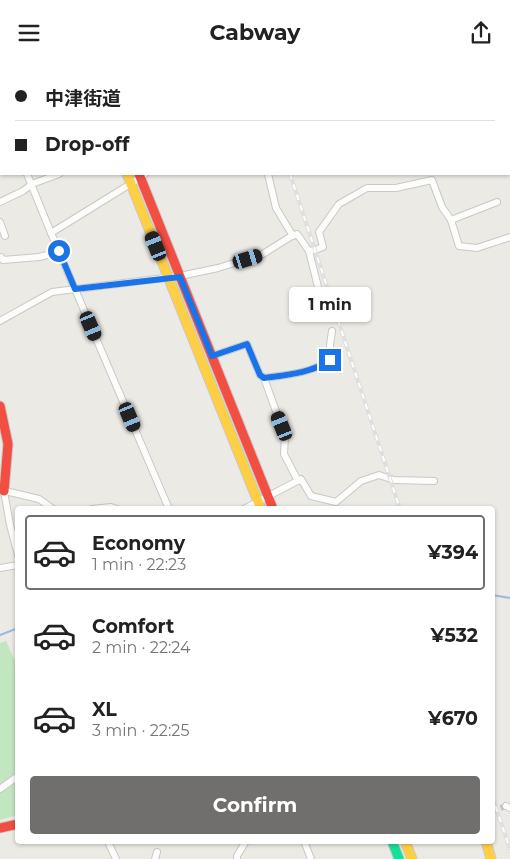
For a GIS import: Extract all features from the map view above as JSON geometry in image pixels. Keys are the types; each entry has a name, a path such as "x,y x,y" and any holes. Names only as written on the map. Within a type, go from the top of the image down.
{"street":[{"path":"28,175 168,506"},
{"path":"0,202 23,191 32,184 57,175"},
{"path":"127,175 260,506 268,497 301,479 312,496 336,502 361,481 379,475 394,480 434,481"},
{"path":"51,233 131,184 141,175 272,506"},
{"path":"268,175 276,208 293,236"},
{"path":"309,251 323,247 319,232 339,204 367,188 396,188 432,180 442,207 451,220 459,246 477,248 510,237"},
{"path":"451,220 497,202"},
{"path":"0,222 5,236"},
{"path":"0,321 52,292 180,277 263,254 297,234 300,235 309,251 323,307"},
{"path":"0,257 3,260 39,257 59,251"},
{"path":"264,378 302,372 323,365 330,360 332,331"},
{"path":"212,356 247,344 260,375 264,378 286,436 284,454 298,481"},
{"path":"0,406 2,425 8,444 2,490 15,544"},
{"path":"2,490 39,499 49,506"},
{"path":"0,568 15,566"},
{"path":"0,789 15,778"},
{"path":"0,829 15,825"},
{"path":"109,844 116,859"},
{"path":"237,859 244,844"},
{"path":"305,844 310,859"},
{"path":"393,844 399,859"},
{"path":"406,844 412,859"},
{"path":"487,844 491,859"},
{"path":"154,859 157,852"}],"green space":[{"path":"6,641 15,659 15,816 0,820 0,643"}],"waterway":[{"path":"495,596 510,598"},
{"path":"0,635 15,629"}],"tunnel":[{"path":"495,810 506,806"}],"railway":[{"path":"290,175 399,506"},
{"path":"495,805 510,849"}],"traffic: fast":[{"path":"393,844 399,859"}],"traffic: slow":[{"path":"127,175 260,506"},
{"path":"406,844 412,859"},
{"path":"487,844 491,859"}],"traffic: jam":[{"path":"139,175 272,506"},
{"path":"0,406 8,444 4,491"},
{"path":"0,828 15,825"}],"route":[{"path":"59,251 75,289 180,277 212,356 247,344 260,375 264,378 302,372 323,365 330,360"}]}
